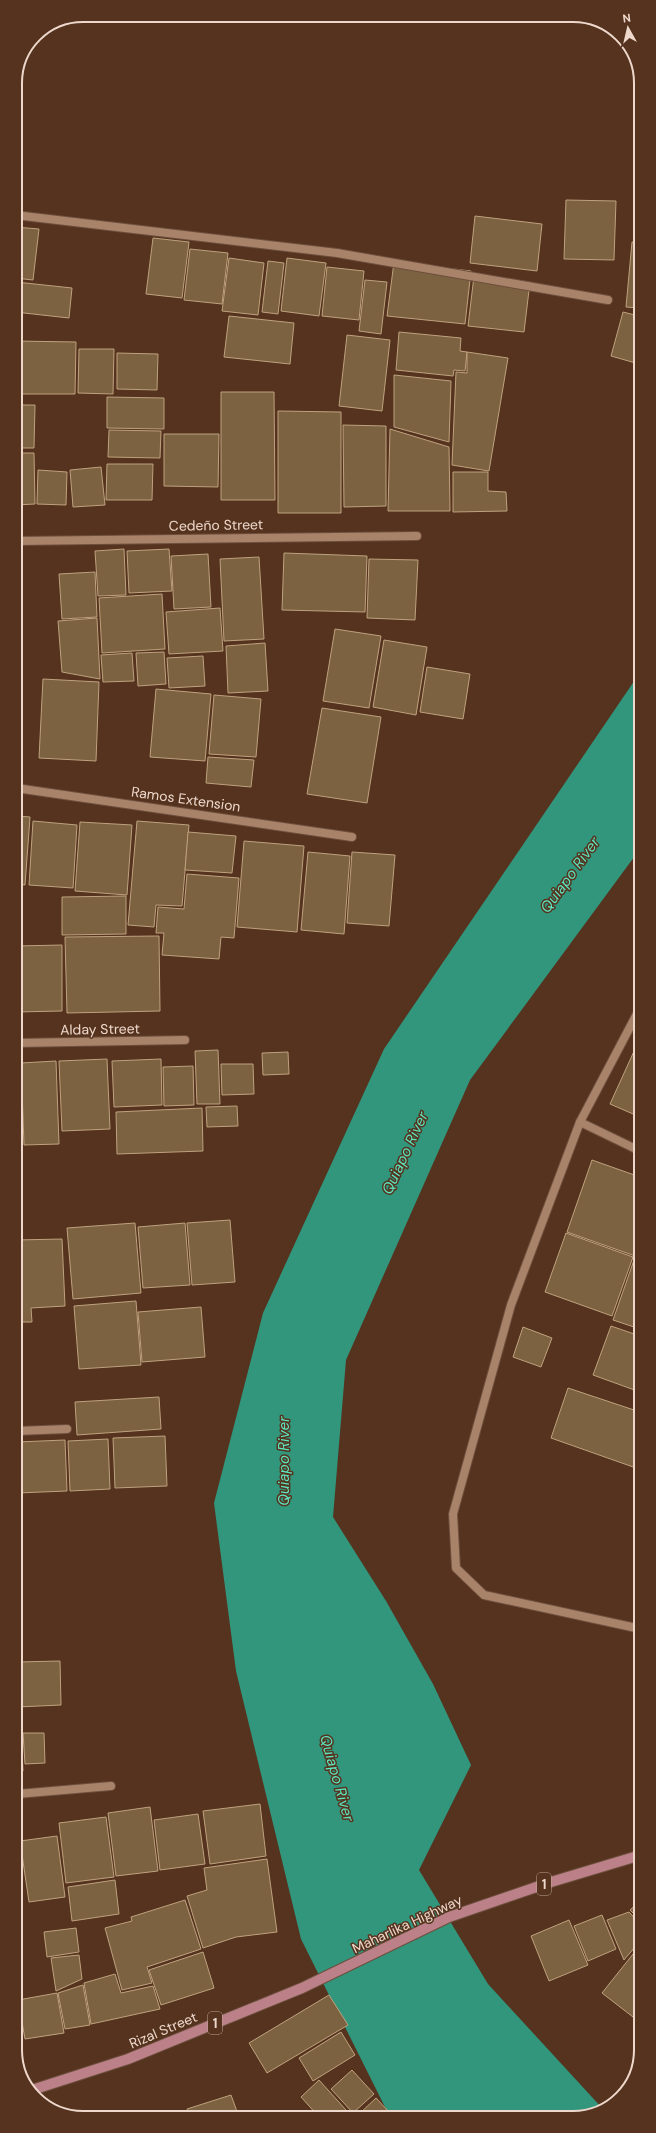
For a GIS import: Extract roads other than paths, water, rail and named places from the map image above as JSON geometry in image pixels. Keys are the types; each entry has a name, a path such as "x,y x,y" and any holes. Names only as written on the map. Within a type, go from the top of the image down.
{"main road":[{"name":"Maharlika Highway","path":"302,1988 449,1917 551,1882 634,1857"},
{"name":"Rizal Street","path":"36,2089 128,2059 302,1988"}],"street":[{"path":"22,216 337,253 608,300"},
{"name":"Cedeño Street","path":"22,541 417,536"},
{"name":"Ramos Extension","path":"22,789 352,837"},
{"path":"634,1019 580,1122 511,1305 453,1514 456,1568 484,1595 634,1628"},
{"name":"Alday Street","path":"22,1043 185,1040"},
{"path":"580,1122 634,1148"},
{"path":"22,1431 67,1429"},
{"path":"22,1794 111,1786"}],"water":[{"name":"Quiapo River","path":"634,681 634,857 470,1080 346,1360 333,1517 386,1601 433,1684 471,1765 419,1870 488,1984 599,2105 589,2109 573,2111 387,2111 301,1939 236,1671 214,1503 263,1313 384,1049"}]}
